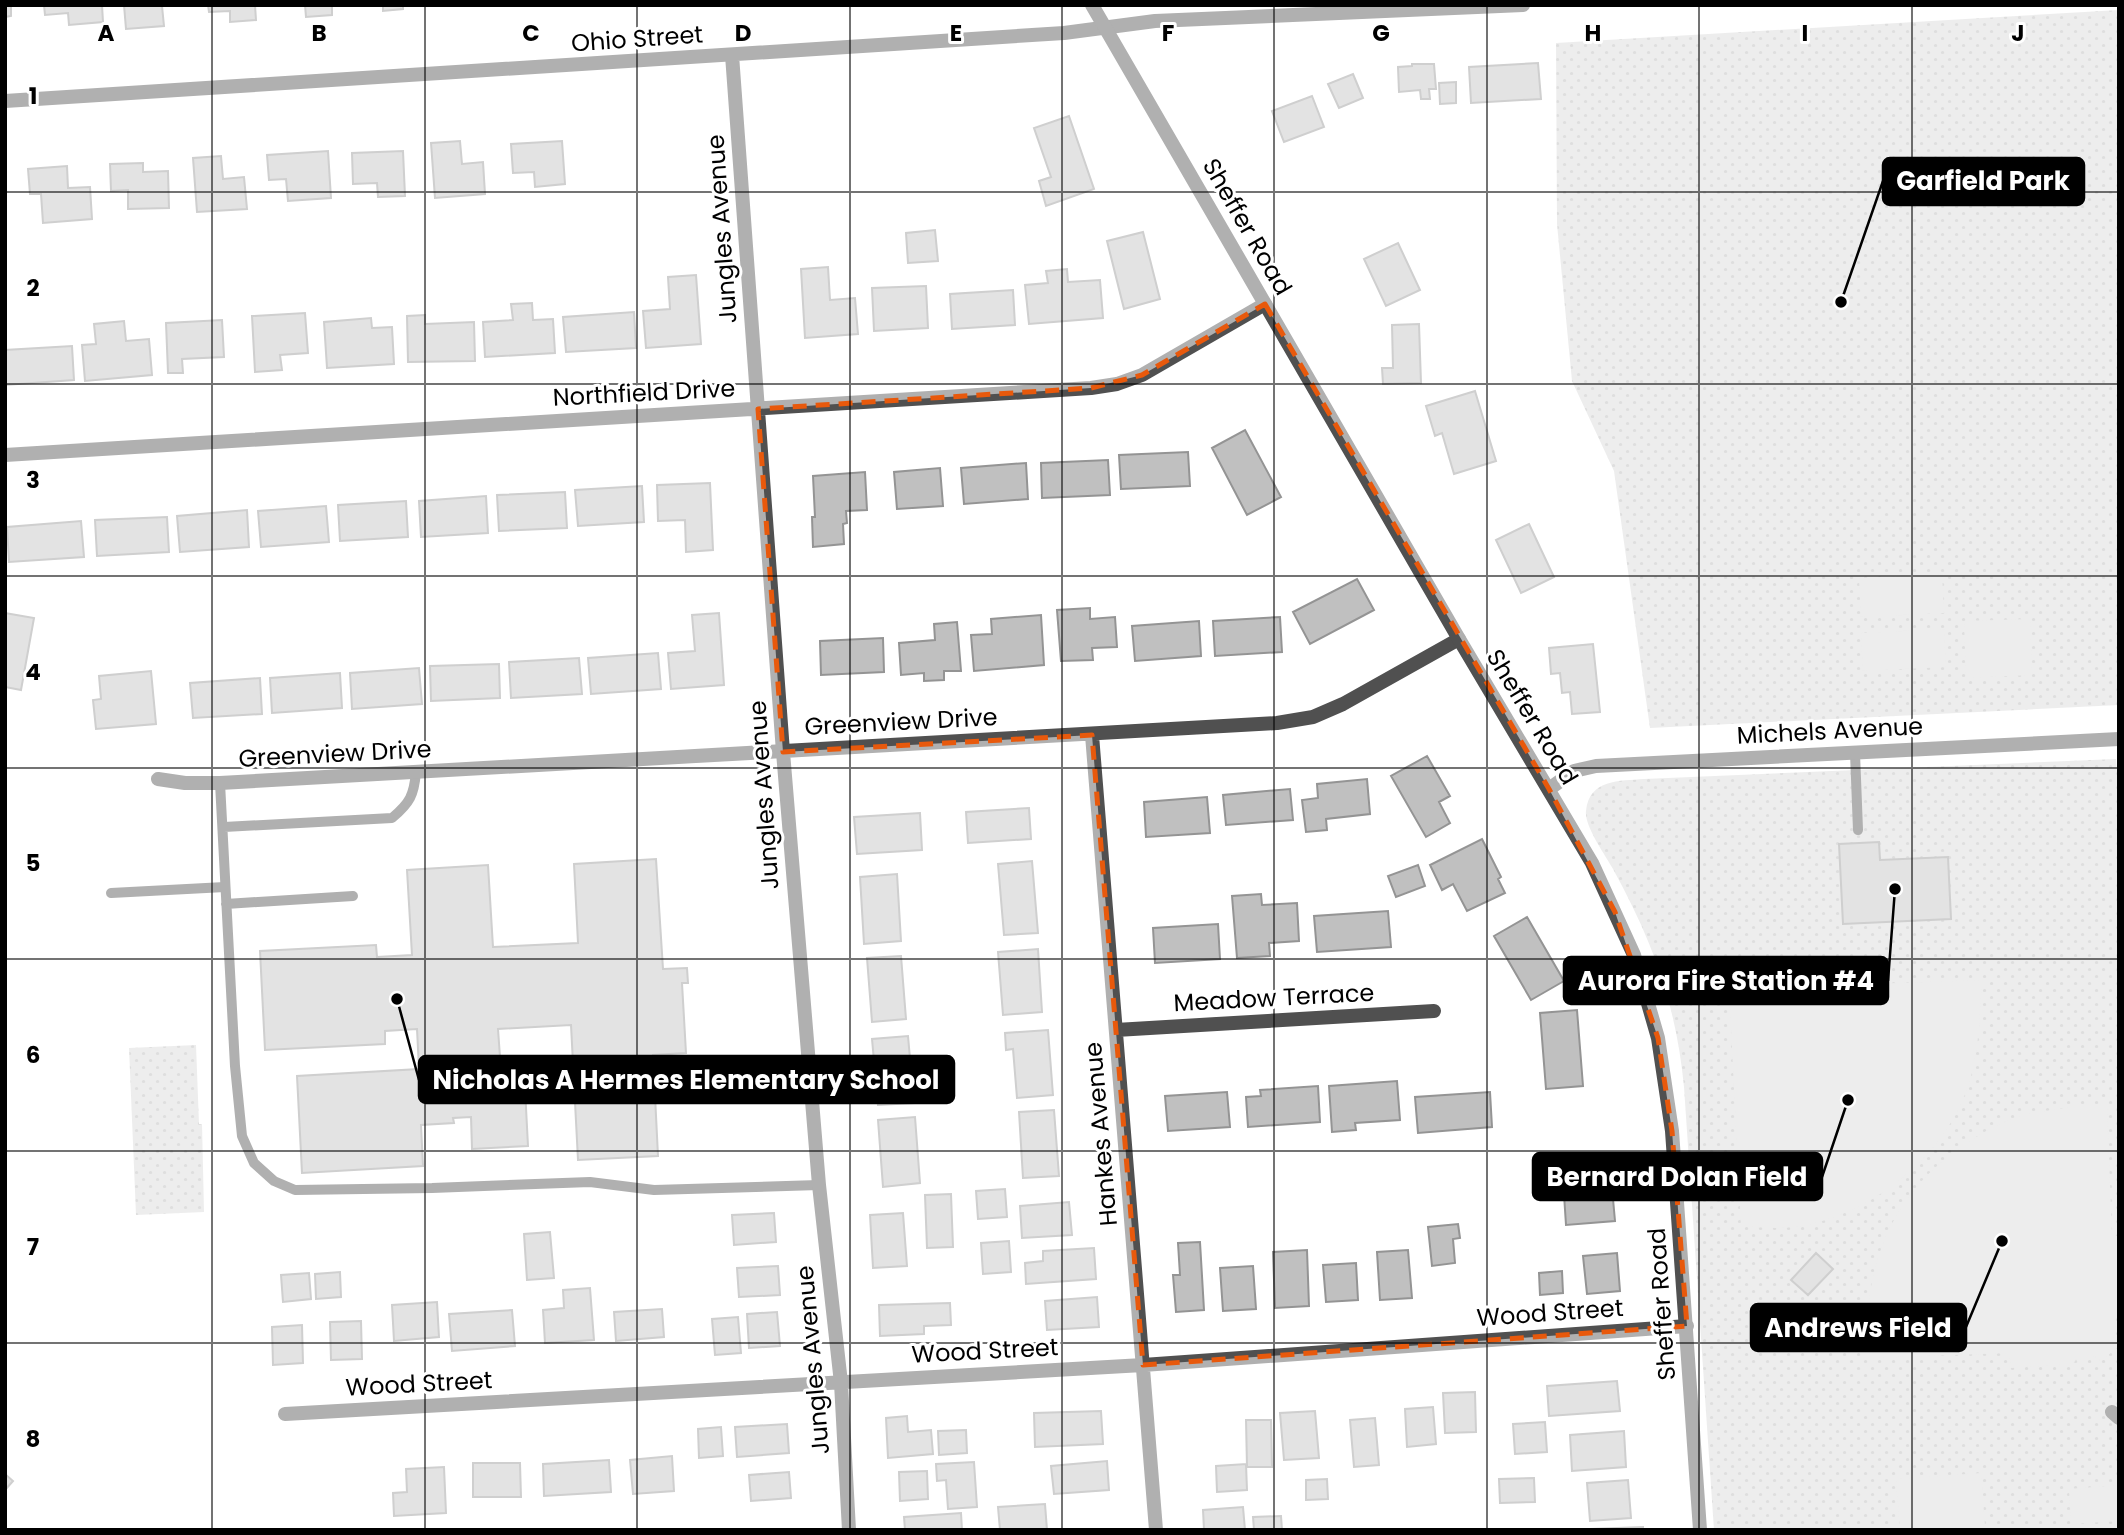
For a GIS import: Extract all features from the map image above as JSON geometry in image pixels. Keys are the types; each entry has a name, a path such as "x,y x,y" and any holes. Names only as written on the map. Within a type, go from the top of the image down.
{"street":[{"name":"Sheffer Road","path":"1092,5 1459,639 1592,863 1634,956 1658,1038 1672,1131 1700,1530"},
{"name":"Ohio Street","path":"5,101 1064,33 1154,20 1522,5"},
{"name":"Jungles Avenue","path":"732,55 783,752 818,1185 841,1383 849,1530"},
{"name":"Northfield Drive","path":"5,455 1091,388 1117,384 1142,375 1265,304"},
{"name":"Greenview Drive","path":"158,779 185,783 220,783 1277,723 1313,717 1343,704 1459,639"},
{"name":"Hankes Avenue","path":"1092,735 1156,1530"},
{"name":"Michels Avenue","path":"1549,789 1574,771 1597,766 2119,739"},
{"name":"Meadow Terrace","path":"1116,1030 1434,1011"},
{"name":"Wood Street","path":"285,1414 841,1383 1686,1326"}],"lane":[{"path":"1855,753 1858,830"},
{"path":"224,827 392,818 407,805 414,789 416,772"},
{"path":"220,783 235,1066 242,1136 254,1163 274,1181 295,1190 590,1182 653,1190 818,1185"},
{"path":"111,892 225,887"},
{"path":"226,904 353,896"}],"highlighted area":[{"path":"1265,304 1549,789 1615,912 1658,1038 1672,1131 1687,1326 1143,1365 1092,735 783,752 758,409 1091,388 1142,375"}],"shaded area":[{"path":"2119,10 2119,705 1650,728 1614,471 1572,381 1557,224 1556,43"},
{"path":"1942,574 1944,613 1861,617 1859,578"},
{"path":"2030,619 2032,675 1966,678 1964,621"},
{"path":"1944,629 1946,667 1863,671 1861,633"},
{"path":"2116,759 2119,797 2119,1530 1714,1530 1684,1087 1675,1028 1669,1001 1640,922 1588,825 1588,801 1599,787 1625,780"},
{"path":"1982,980 1977,1043 1970,1080 1960,1106 1930,1151 1889,1188 1841,1215 1797,1227 1741,1226 1729,989"},
{"path":"196,1045 199,1124 202,1124 204,1212 136,1215 129,1048"},
{"path":"2071,1107 2107,1107 2112,1236 2119,1236 2119,1308 2115,1312 2116,1334 2112,1339 2119,1346 2101,1361 2094,1356 2077,1358 2073,1364 2011,1368 2009,1353 1870,1358 1869,1301 1875,1271 1889,1230 1910,1195 1939,1164 1991,1128 2019,1117"},
{"path":"1981,1473 1985,1526 1900,1530 1896,1479"},
{"path":"2119,1485 2119,1521 2071,1524 2069,1489"}],"building":[{"path":"5,5 11,5 11,16 5,17"},
{"path":"44,5 102,5 103,22 69,25 68,13 45,15"},
{"path":"124,5 178,5 162,6 164,26 126,29"},
{"path":"208,5 255,5 256,20 230,22 230,11 209,12"},
{"path":"305,5 332,5 332,15 306,17"},
{"path":"383,5 403,5 403,9 383,11"},
{"path":"1538,63 1541,99 1471,103 1469,67"},
{"path":"1434,64 1436,89 1429,89 1430,99 1421,99 1420,90 1399,92 1398,67"},
{"path":"1353,74 1363,98 1339,108 1328,84"},
{"path":"1456,82 1456,103 1440,104 1439,83"},
{"path":"1312,96 1324,127 1284,142 1272,111"},
{"path":"1069,116 1094,189 1046,206 1039,181 1051,177 1034,128"},
{"path":"460,141 462,164 483,162 485,194 435,198 431,143"},
{"path":"562,141 565,184 535,187 534,172 513,173 511,144"},
{"path":"328,151 331,198 288,201 286,179 269,180 267,155"},
{"path":"403,151 405,196 378,197 377,183 353,184 352,153"},
{"path":"221,156 223,179 244,177 247,209 197,212 193,158"},
{"path":"143,163 143,172 168,171 169,208 128,209 128,190 111,191 110,164"},
{"path":"67,166 68,188 90,187 92,219 43,223 41,194 30,194 28,169"},
{"path":"935,230 938,261 908,263 906,233"},
{"path":"1143,232 1160,299 1124,309 1107,241"},
{"path":"1398,243 1420,290 1386,306 1364,259"},
{"path":"828,267 830,300 855,298 858,334 805,338 801,269"},
{"path":"1067,269 1068,282 1100,280 1103,318 1029,324 1025,285 1048,283 1046,271"},
{"path":"696,275 701,344 646,348 643,311 670,309 668,277"},
{"path":"926,286 928,328 874,331 872,288"},
{"path":"1013,290 1015,325 952,329 950,294"},
{"path":"532,303 533,320 553,319 555,353 485,357 483,322 513,320 511,304"},
{"path":"634,312 636,348 566,352 563,317"},
{"path":"305,313 308,353 280,355 282,370 255,372 252,316"},
{"path":"425,315 425,324 474,322 475,361 408,362 407,316"},
{"path":"371,318 372,328 392,327 394,364 327,368 324,322"},
{"path":"222,320 224,357 182,359 183,373 168,373 166,323"},
{"path":"124,321 126,341 149,339 152,375 85,381 82,345 96,344 94,324"},
{"path":"1419,324 1421,383 1383,384 1382,368 1393,368 1392,325"},
{"path":"72,346 74,380 5,385 5,350"},
{"path":"1475,391 1496,461 1454,474 1442,433 1435,436 1426,406"},
{"path":"1245,430 1281,497 1247,515 1212,448"},
{"path":"1188,452 1190,486 1121,489 1119,455"},
{"path":"1108,460 1110,495 1042,498 1041,463"},
{"path":"1026,463 1028,499 964,504 961,468"},
{"path":"940,468 943,506 897,509 894,472"},
{"path":"865,472 867,510 846,511 847,523 843,524 844,544 813,547 813,476"},
{"path":"710,483 713,550 686,552 685,520 658,521 657,485"},
{"path":"642,486 644,522 578,526 575,490"},
{"path":"565,492 567,528 499,531 497,495"},
{"path":"486,496 488,533 421,537 419,501"},
{"path":"406,501 408,537 340,541 338,505"},
{"path":"326,506 329,542 261,547 258,511"},
{"path":"247,510 249,547 180,552 177,516"},
{"path":"167,517 169,552 97,556 95,520"},
{"path":"81,521 84,557 9,562 7,527"},
{"path":"1529,524 1554,577 1521,593 1496,540"},
{"path":"1357,579 1374,610 1310,644 1293,612"},
{"path":"1090,608 1090,619 1115,617 1117,647 1092,648 1093,660 1061,661 1057,610"},
{"path":"5,613 34,618 21,690 5,687"},
{"path":"719,613 724,685 671,689 668,653 695,651 692,615"},
{"path":"1041,615 1044,665 974,671 971,635 992,634 991,619"},
{"path":"1280,617 1282,652 1215,656 1213,621"},
{"path":"1199,621 1201,656 1135,661 1132,626"},
{"path":"957,622 961,671 944,671 944,680 924,681 924,673 901,675 899,643 935,640 934,624"},
{"path":"883,638 884,672 821,675 820,641"},
{"path":"1593,644 1600,712 1572,714 1570,692 1562,693 1560,673 1551,674 1549,648"},
{"path":"658,653 661,689 591,694 588,658"},
{"path":"579,658 582,694 511,698 509,662"},
{"path":"499,664 500,698 431,701 430,666"},
{"path":"419,668 422,704 352,709 350,673"},
{"path":"151,671 156,724 96,729 93,700 101,699 99,676"},
{"path":"340,673 342,708 272,713 270,678"},
{"path":"260,678 262,714 193,718 190,683"},
{"path":"1427,756 1450,796 1439,802 1450,823 1426,837 1391,776"},
{"path":"1367,779 1370,814 1326,819 1327,830 1306,832 1302,800 1318,798 1317,784"},
{"path":"1290,789 1293,820 1226,825 1223,795"},
{"path":"1207,797 1210,833 1146,837 1144,802"},
{"path":"1029,808 1031,839 968,843 966,812"},
{"path":"920,813 922,850 857,854 854,817"},
{"path":"1482,839 1501,877 1498,879 1505,893 1467,911 1453,884 1442,890 1430,865"},
{"path":"1879,842 1880,860 1948,857 1951,919 1843,924 1839,844"},
{"path":"656,859 663,969 687,968 688,983 682,983 686,1053 653,1055 658,1156 578,1160 571,1025 498,1029 501,1071 524,1069 528,1146 472,1149 471,1117 453,1118 454,1123 421,1125 423,1166 302,1173 297,1076 419,1069 417,1029 385,1031 385,1044 265,1050 260,951 376,945 377,957 412,955 407,870 488,865 493,947 578,943 574,864"},
{"path":"1032,861 1038,933 1004,935 998,864"},
{"path":"1418,865 1425,886 1396,897 1388,876"},
{"path":"897,874 901,941 864,944 860,877"},
{"path":"1261,894 1262,905 1297,903 1299,941 1269,943 1270,956 1237,958 1232,896"},
{"path":"1388,911 1391,947 1317,952 1314,916"},
{"path":"1527,917 1564,981 1531,1000 1494,936"},
{"path":"1218,924 1220,959 1155,963 1153,928"},
{"path":"1038,949 1042,1012 1003,1015 998,952"},
{"path":"901,956 906,1019 872,1022 867,958"},
{"path":"1577,1010 1583,1086 1546,1089 1540,1013"},
{"path":"1048,1030 1053,1095 1017,1098 1013,1049 1006,1050 1005,1033"},
{"path":"908,1036 914,1103 878,1105 872,1039"},
{"path":"1397,1081 1400,1120 1355,1123 1356,1130 1332,1132 1329,1086"},
{"path":"1318,1086 1320,1122 1248,1127 1246,1097 1261,1096 1260,1090"},
{"path":"1227,1092 1230,1127 1168,1131 1165,1096"},
{"path":"1490,1092 1492,1127 1418,1133 1415,1097"},
{"path":"1054,1110 1059,1176 1023,1178 1019,1112"},
{"path":"915,1117 920,1183 883,1187 878,1120"},
{"path":"1606,1153 1615,1221 1566,1225 1563,1179 1577,1177 1576,1155"},
{"path":"1005,1189 1007,1217 978,1219 976,1191"},
{"path":"951,1194 953,1247 927,1248 925,1195"},
{"path":"1069,1202 1072,1235 1022,1238 1020,1206"},
{"path":"774,1213 776,1242 734,1245 732,1215"},
{"path":"903,1213 907,1266 873,1268 870,1215"},
{"path":"1458,1224 1460,1238 1453,1239 1455,1263 1432,1266 1428,1227"},
{"path":"550,1232 554,1278 527,1280 524,1234"},
{"path":"1009,1241 1011,1272 983,1274 981,1243"},
{"path":"1200,1242 1204,1310 1176,1312 1173,1275 1180,1275 1178,1243"},
{"path":"1094,1248 1096,1279 1026,1284 1025,1263 1043,1261 1043,1251"},
{"path":"1307,1250 1309,1306 1275,1308 1273,1252"},
{"path":"1408,1250 1412,1298 1380,1300 1377,1252"},
{"path":"1617,1253 1620,1291 1587,1294 1583,1256"},
{"path":"1816,1253 1833,1269 1808,1295 1791,1280"},
{"path":"1356,1263 1358,1300 1326,1302 1323,1265"},
{"path":"778,1266 780,1295 739,1297 737,1268"},
{"path":"1253,1266 1256,1309 1223,1311 1220,1268"},
{"path":"1562,1271 1563,1293 1540,1295 1539,1273"},
{"path":"340,1272 341,1297 316,1299 315,1274"},
{"path":"309,1273 311,1299 283,1302 281,1275"},
{"path":"590,1288 594,1340 545,1343 543,1310 564,1308 563,1290"},
{"path":"1097,1297 1099,1327 1047,1330 1045,1301"},
{"path":"437,1302 439,1337 394,1341 392,1305"},
{"path":"950,1303 951,1325 924,1326 924,1334 880,1336 879,1305"},
{"path":"662,1309 664,1337 616,1341 614,1312"},
{"path":"512,1310 515,1346 452,1351 449,1314"},
{"path":"777,1312 780,1346 749,1348 747,1314"},
{"path":"738,1317 741,1353 715,1355 712,1319"},
{"path":"361,1321 362,1359 331,1360 330,1322"},
{"path":"302,1325 303,1363 273,1365 272,1327"},
{"path":"1617,1381 1620,1411 1549,1416 1547,1386"},
{"path":"1475,1392 1476,1432 1445,1433 1443,1393"},
{"path":"1433,1407 1436,1444 1407,1447 1405,1409"},
{"path":"1101,1411 1103,1444 1035,1447 1034,1413"},
{"path":"1315,1411 1319,1458 1284,1460 1280,1413"},
{"path":"907,1416 908,1432 931,1430 933,1454 888,1458 886,1418"},
{"path":"1375,1418 1379,1465 1354,1467 1350,1420"},
{"path":"1246,1420 1271,1420 1272,1467 1247,1467"},
{"path":"1545,1422 1547,1452 1515,1454 1513,1424"},
{"path":"787,1424 789,1453 737,1457 735,1427"},
{"path":"721,1427 723,1456 699,1458 698,1429"},
{"path":"966,1430 967,1453 939,1455 938,1431"},
{"path":"1624,1431 1626,1467 1572,1471 1570,1435"},
{"path":"672,1456 674,1491 633,1494 630,1460"},
{"path":"609,1460 611,1492 544,1496 543,1464"},
{"path":"1107,1461 1109,1490 1054,1494 1051,1466"},
{"path":"974,1462 977,1507 948,1509 946,1480 937,1481 936,1464"},
{"path":"473,1463 520,1463 521,1497 473,1497"},
{"path":"1246,1464 1247,1490 1217,1492 1216,1466"},
{"path":"444,1467 446,1513 394,1516 393,1493 407,1492 406,1469"},
{"path":"927,1471 928,1499 900,1501 899,1472"},
{"path":"789,1472 791,1498 751,1501 749,1475"},
{"path":"5,1474 13,1481 5,1490"},
{"path":"1534,1478 1535,1502 1500,1503 1499,1479"},
{"path":"1327,1479 1328,1499 1306,1500 1306,1480"},
{"path":"1628,1480 1631,1518 1590,1521 1587,1483"},
{"path":"1045,1504 1047,1530 1000,1530 998,1507"},
{"path":"1243,1507 1245,1530 1204,1530 1203,1510"},
{"path":"961,1513 962,1530 905,1530 904,1517"},
{"path":"1281,1516 1282,1530 1254,1530 1253,1517"},
{"path":"1643,1527 1643,1530 1591,1530 1591,1529"}],"place":[{"name":"Garfield Park","path":"1841,302"},
{"name":"Aurora Fire Station #4","path":"1895,889"},
{"name":"Nicholas A Hermes Elementary School","path":"397,999"},
{"name":"Bernard Dolan Field","path":"1848,1100"},
{"name":"Andrews Field","path":"2002,1241"}]}
